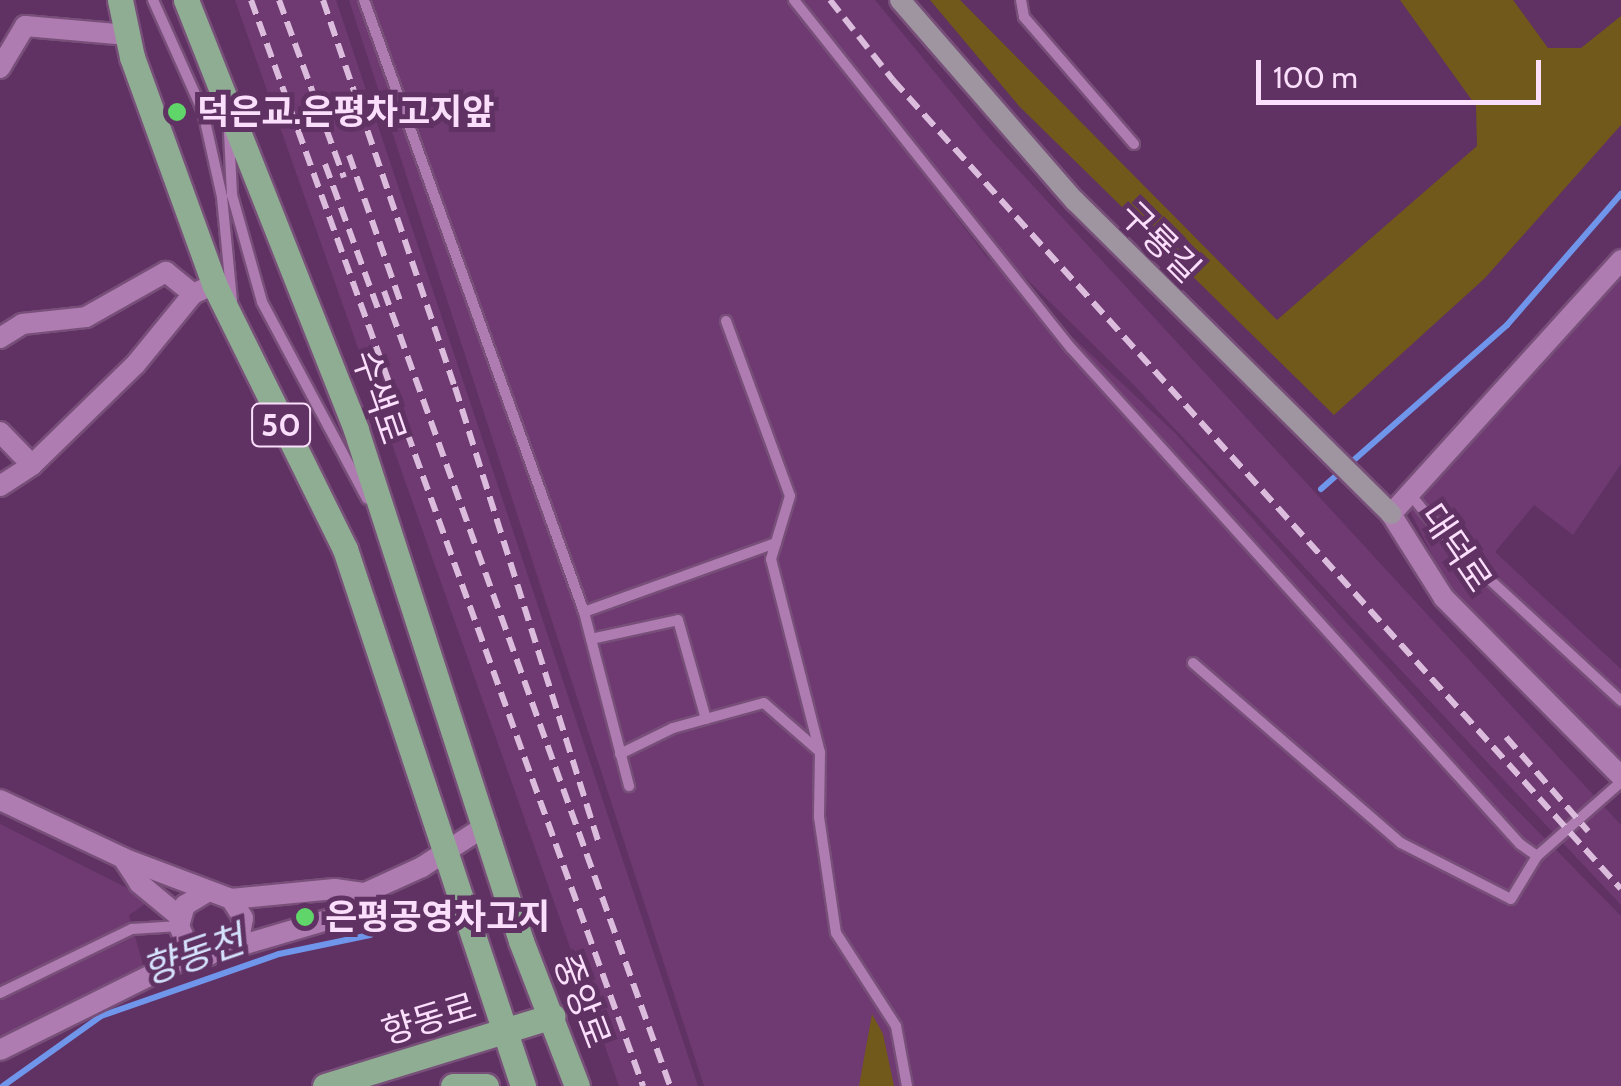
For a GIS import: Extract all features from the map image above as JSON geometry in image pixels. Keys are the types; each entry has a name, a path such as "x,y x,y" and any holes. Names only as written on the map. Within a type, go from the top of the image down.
{"main road":[{"name":"50","path":"120,0 204,289 235,329 344,548 448,848"},
{"name":"수색로","path":"186,0 356,430 383,526 487,825"},
{"name":"구룡길","path":"900,0 1075,201 1386,508"},
{"name":"중앙로","path":"487,825 521,941 576,1086"},
{"path":"448,848 474,950 524,1086"},
{"name":"향동로","path":"325,1086 552,1016"},
{"path":"452,1086 486,1086"}],"street":[{"path":"0,68 25,26 128,35"},
{"name":"대덕로","path":"1621,260 1410,494 1386,508 1444,598 1621,779"},
{"path":"0,338 22,324 86,317 166,272 204,289 135,365 32,465 0,486"},
{"path":"0,432 32,465"},
{"path":"0,800 123,858 232,899 335,889 364,893"},
{"path":"0,1050 197,952 232,948 334,918 364,893 487,825"},
{"path":"123,858 180,922 197,952"},
{"path":"180,922 194,896 207,892"},
{"path":"232,899 243,929 232,948"}],"lane":[{"path":"153,0 203,112 222,197 235,329"},
{"path":"364,0 584,612 628,786"},
{"path":"794,0 1071,348 1322,631 1537,856"},
{"path":"1021,0 1024,17 1134,144"},
{"path":"227,100 232,195 262,302 291,366 383,526"},
{"path":"726,321 790,496 771,559 820,752 819,816 836,933 896,1026 906,1086"},
{"path":"1410,494 1450,543 1621,701"},
{"path":"584,612 776,542"},
{"path":"590,638 678,620 706,719"},
{"path":"1193,663 1401,843 1511,899 1537,856 1621,779"},
{"path":"620,754 706,719 764,704 820,752"},
{"path":"0,993 132,929 180,922"}],"shaded area":[{"path":"235,0 336,0 698,1086 619,1086"},
{"path":"349,0 789,0 986,256 1176,434 1506,799 1621,916 1621,1086 704,1086"},
{"path":"799,0 875,0 989,138 1621,825 1621,905 1130,381 987,240"},
{"path":"930,0 960,0 1277,320 1477,146 1476,106 1400,0 1513,0 1548,48 1581,48 1621,16 1621,125 1485,278 1334,415 1019,106"},
{"path":"1621,275 1621,464 1573,535 1534,505 1495,552 1621,669 1621,758 1450,591 1410,511"},
{"path":"0,824 151,900 129,915 144,968 0,1039"},
{"path":"872,1014 883,1034 894,1086 859,1086"}],"waterway":[{"path":"1321,489 1507,325 1621,194"},
{"name":"향동천","path":"3,1086 101,1016 279,954 370,935 419,916"}],"railway":[{"path":"251,0 643,1086"},
{"path":"279,0 344,178"},
{"path":"323,0 455,387 599,845"},
{"path":"830,0 893,80 1621,889"},
{"path":"349,155 402,306"},
{"path":"325,164 380,314"},
{"path":"384,291 670,1086"},
{"path":"1506,737 1588,831"}],"place":[{"name":"덕은교.은평차고지앞","path":"177,112"},
{"name":"은평공영차고지","path":"305,917"}]}
